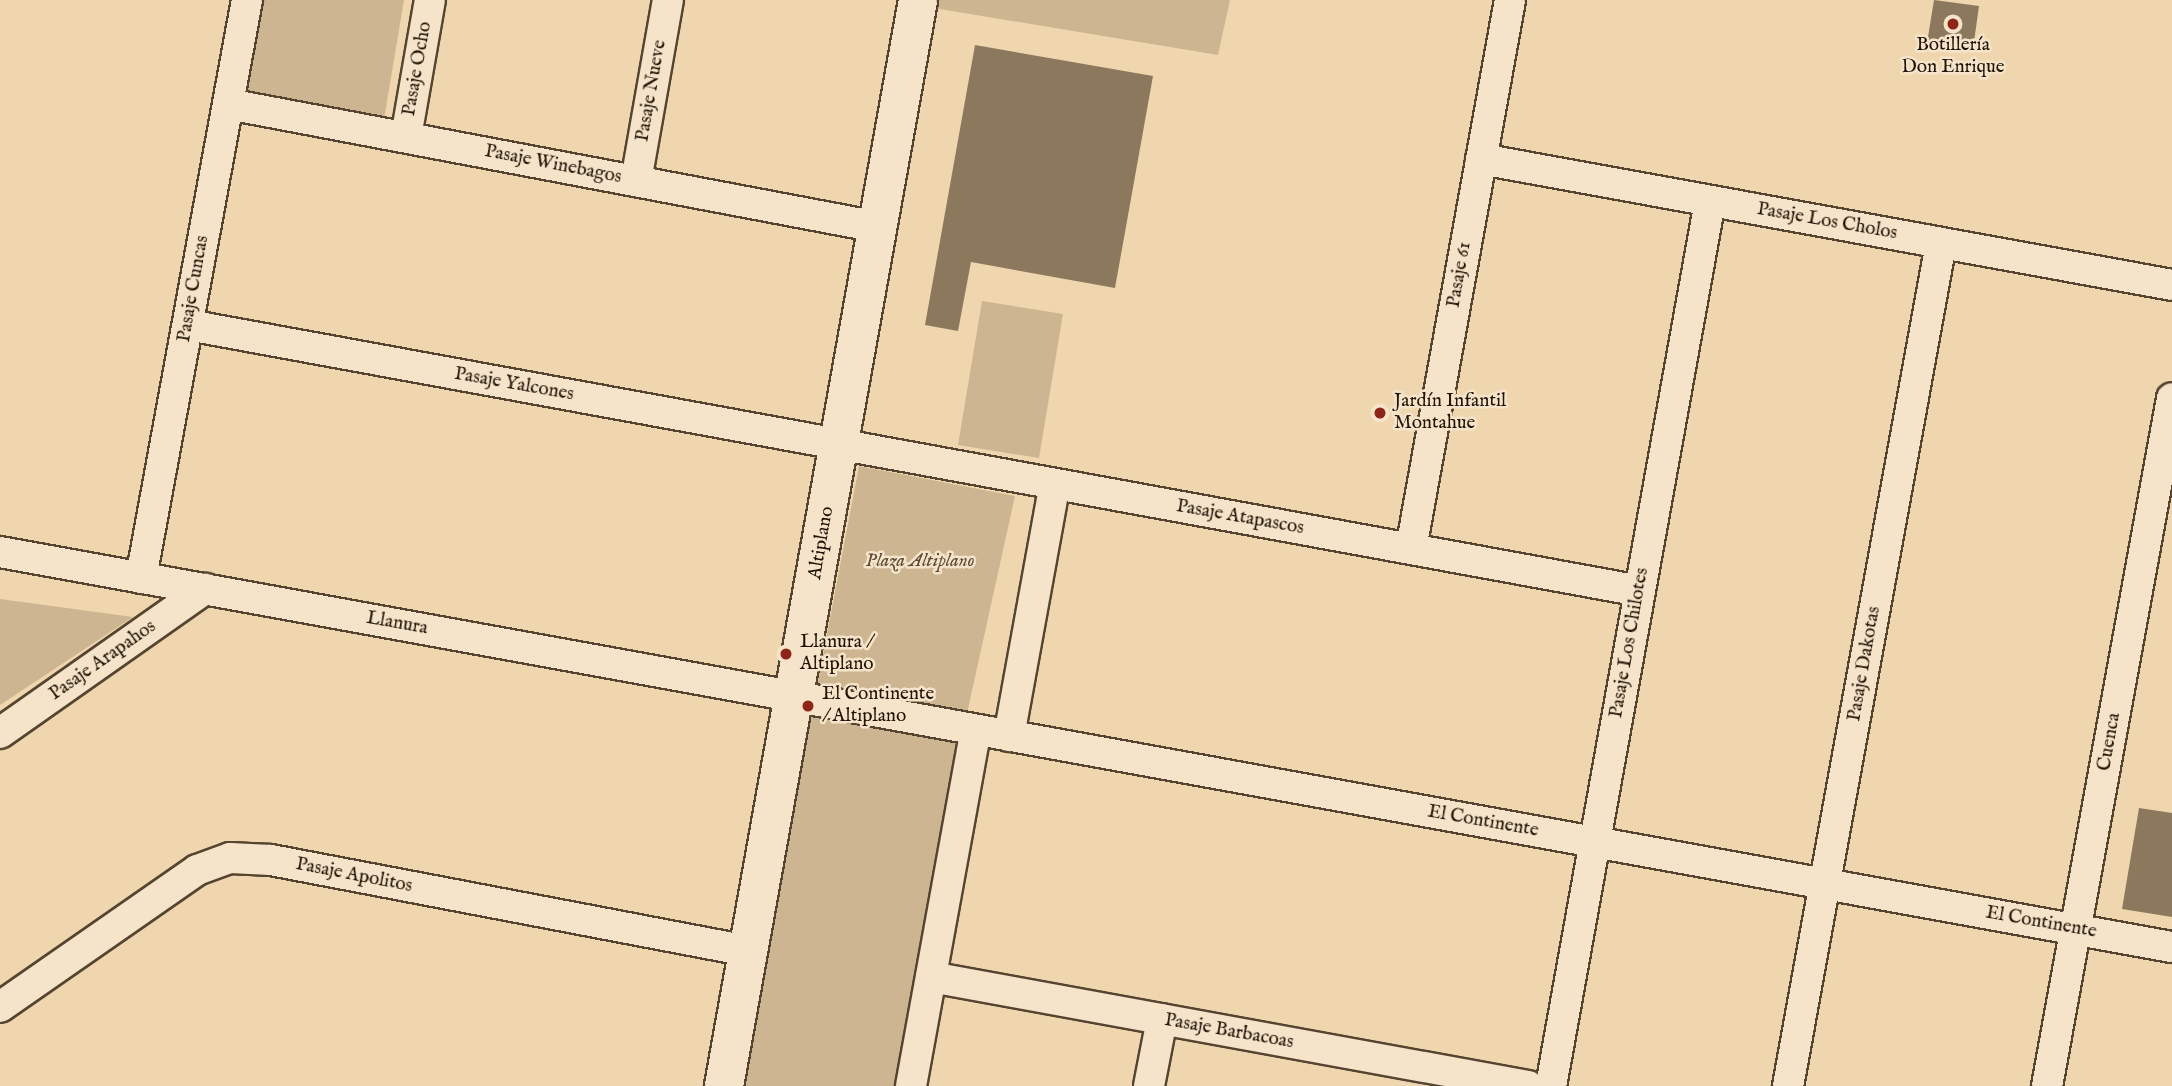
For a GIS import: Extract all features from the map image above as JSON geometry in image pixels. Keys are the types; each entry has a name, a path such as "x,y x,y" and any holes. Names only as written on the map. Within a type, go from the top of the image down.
{"street":[{"name":"Pasaje Cuncas","path":"141,578 247,0"},
{"name":"Pasaje Ocho","path":"406,137 430,0"},
{"name":"Pasaje Nueve","path":"636,181 668,0"},
{"name":"Altiplano","path":"724,1086 918,0"},
{"name":"Pasaje 61","path":"1411,549 1510,0"},
{"name":"Pasaje Winebagos","path":"228,104 878,227"},
{"name":"Pasaje Los Cholos","path":"1481,159 2172,285"},
{"name":"Pasaje Los Chilotes","path":"1551,1086 1710,201"},
{"name":"Pasaje Dakotas","path":"1788,1086 1941,243"},
{"name":"Pasaje Yalcones","path":"188,325 839,445"},
{"name":"Cuenca","path":"2047,1086 2172,398"},
{"name":"Pasaje Atapascos","path":"839,445 1640,591"},
{"path":"1009,736 1055,484"},
{"name":"Llanura","path":"0,552 794,697"},
{"name":"Pasaje Arapahos","path":"0,733 205,589"},
{"name":"El Continente","path":"794,697 2172,947"},
{"path":"911,1086 976,730"},
{"name":"Pasaje Apolitos","path":"0,1007 197,870 230,858 271,860 748,951"},
{"name":"Pasaje Barbacoas","path":"931,978 1162,1019 1390,1074 1528,1086"},
{"path":"1149,1086 1162,1019"}],"green space":[{"path":"262,0 404,0 384,119 246,96"},
{"path":"936,0 1230,0 1218,55 934,8"},
{"path":"982,301 1063,314 1039,458 958,445"},
{"name":"Plaza Altiplano","path":"859,466 1015,496 964,727 895,1086 741,1086"},
{"path":"0,599 133,617 0,705"}],"building":[{"name":"Botillería Don Enrique","path":"1934,0 1979,6 1973,49 1927,43"},
{"path":"975,45 1153,76 1115,288 971,262 958,331 925,325"},
{"path":"2139,808 2172,813 2172,917 2122,909"}],"place":[{"name":"Botillería Don Enrique","path":"1953,24"},
{"name":"Jardín Infantil Montahue","path":"1380,413"},
{"name":"Llanura / Altiplano","path":"786,654"},
{"name":"El Continente / Altiplano","path":"808,706"}]}
